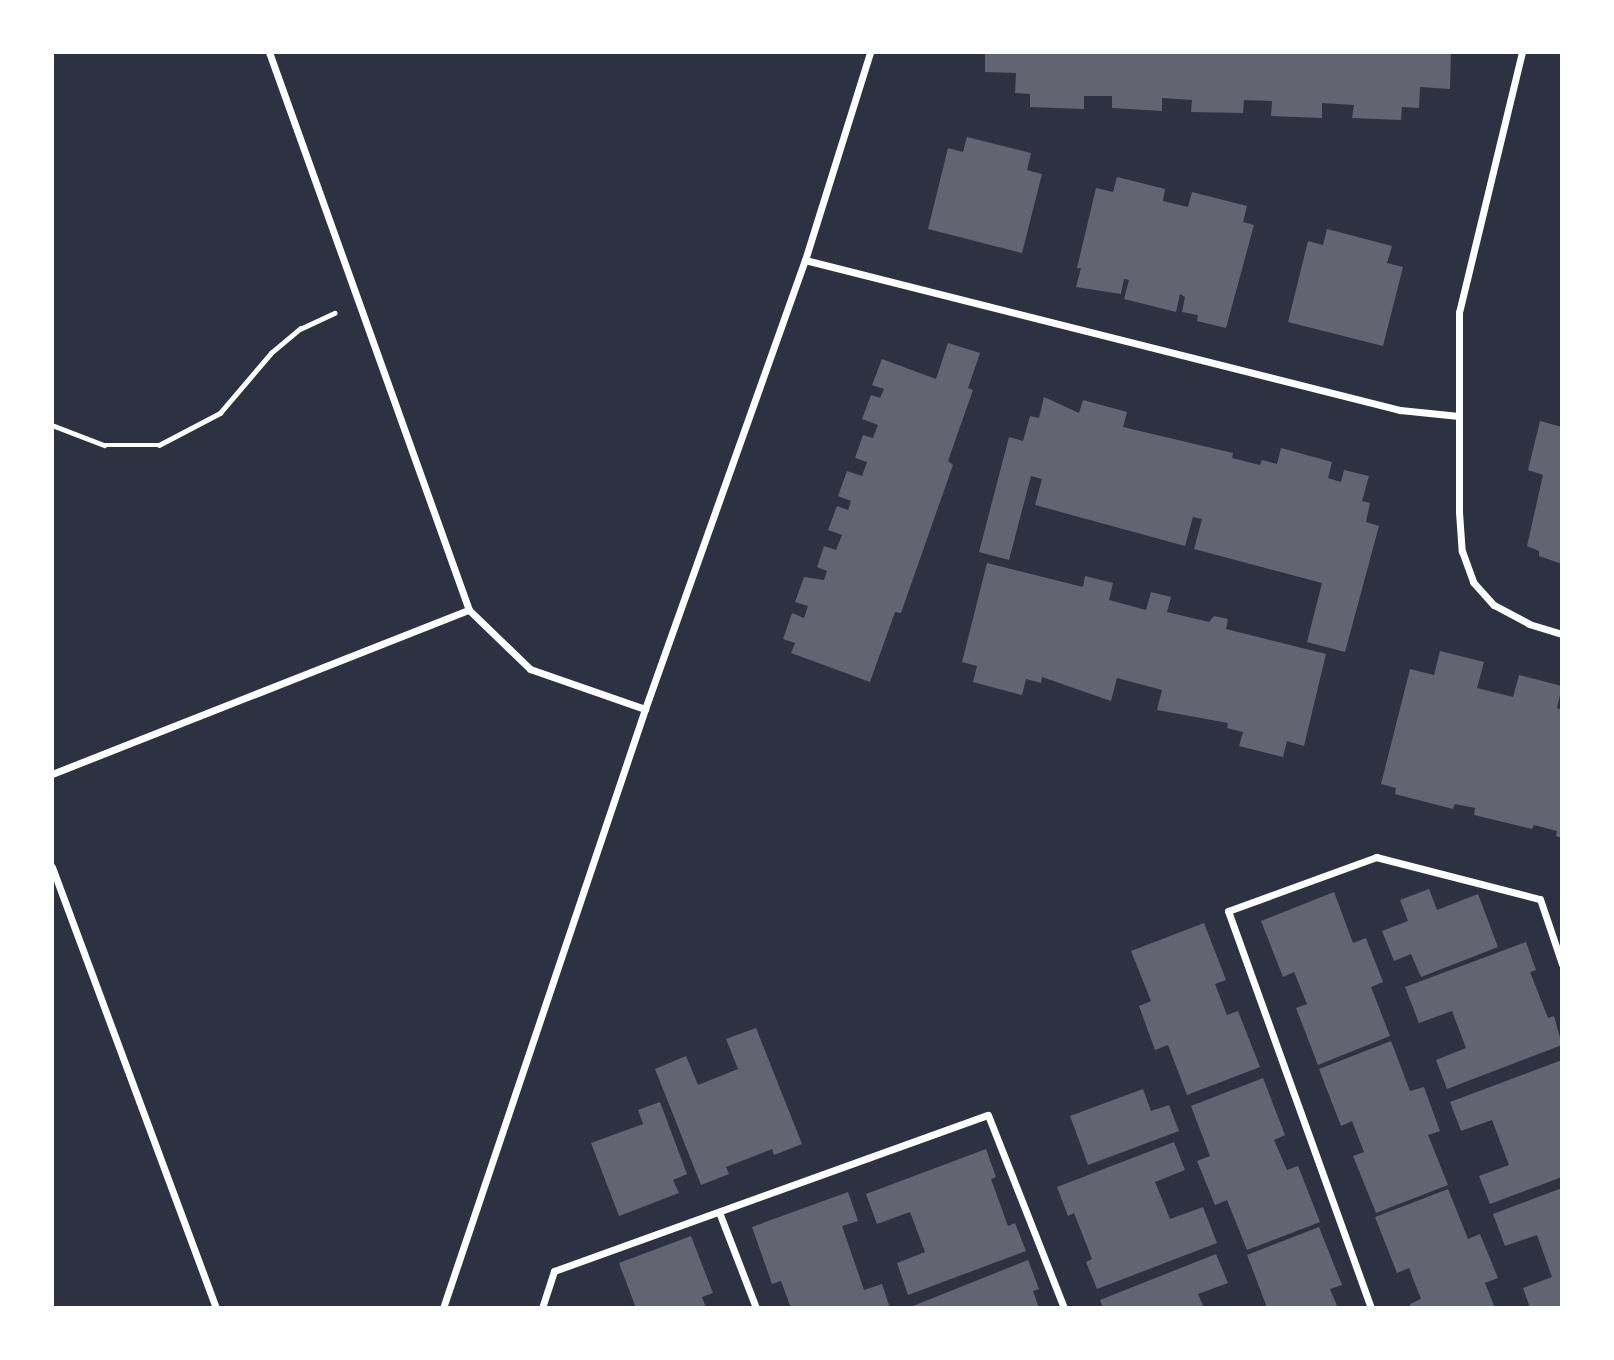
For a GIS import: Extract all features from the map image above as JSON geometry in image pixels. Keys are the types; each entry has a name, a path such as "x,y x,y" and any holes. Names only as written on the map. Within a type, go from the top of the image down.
{"street":[{"path":"269,52 468,610 530,669 645,709"},
{"path":"443,1307 645,709 805,260 870,52"},
{"path":"1522,52 1460,312 1460,525 1472,582 1494,606 1529,624 1562,634"},
{"path":"805,260 1400,410 1459,416"},
{"path":"52,774 468,610"},
{"path":"1371,1307 1228,911 1376,857 1541,899 1562,964"},
{"path":"52,867 216,1307"},
{"path":"542,1307 554,1271 988,1115 1064,1307"},
{"path":"719,1212 756,1307"}],"path":[{"path":"52,425 104,445 159,445 220,413 271,353 300,329 359,304"}],"building":[{"path":"985,52 1451,52 1450,89 1420,87 1419,108 1402,107 1401,120 1352,118 1354,105 1322,103 1322,118 1271,116 1272,101 1244,100 1243,113 1191,112 1192,100 1162,98 1162,111 1112,108 1112,96 1084,96 1084,109 1030,107 1030,94 1015,93 1016,73 985,72"},
{"path":"967,137 1031,153 1027,170 1042,174 1022,253 928,229 948,148 963,152"},
{"path":"1117,177 1165,189 1163,201 1188,207 1192,192 1247,206 1243,222 1254,225 1226,328 1197,321 1198,315 1182,312 1185,297 1180,294 1176,312 1124,299 1129,280 1124,279 1121,294 1076,287 1081,268 1077,268 1096,188 1113,192"},
{"path":"1327,229 1392,246 1387,263 1403,267 1383,346 1288,322 1308,241 1323,245"},
{"path":"948,343 980,353 968,388 973,390 948,461 953,465 901,613 895,612 870,682 791,653 795,643 783,639 792,613 804,618 808,606 795,602 804,577 824,580 827,571 817,567 824,546 836,550 842,535 828,530 837,506 848,510 851,501 838,496 847,471 862,476 867,462 855,458 863,435 873,438 878,425 862,419 871,395 880,398 884,389 872,385 882,359 936,379"},
{"path":"1044,397 1079,413 1083,400 1127,412 1123,427 1233,453 1232,458 1260,465 1262,460 1277,464 1281,448 1332,462 1328,478 1341,482 1344,470 1369,476 1362,501 1370,503 1366,522 1379,526 1345,652 1307,642 1322,583 1194,549 1202,519 1193,517 1185,546 1035,505 1042,479 1031,476 1009,560 979,552 1009,437 1023,441 1030,416 1039,418"},
{"path":"1540,421 1562,427 1562,564 1539,556 1539,551 1527,546 1543,475 1528,470"},
{"path":"987,563 1083,587 1085,576 1113,583 1109,600 1146,610 1151,592 1171,597 1167,612 1209,622 1214,616 1228,619 1226,629 1326,654 1304,746 1287,741 1283,757 1239,746 1243,732 1227,728 1228,723 1157,710 1162,690 1117,678 1111,701 1042,677 1041,683 1026,679 1022,695 973,682 977,666 962,662"},
{"path":"1440,651 1484,662 1477,688 1513,697 1519,675 1562,686 1557,708 1562,710 1562,838 1556,836 1557,831 1534,825 1532,829 1474,815 1475,808 1455,804 1453,809 1395,794 1396,788 1381,784 1410,669 1434,675"},
{"path":"1429,889 1437,910 1478,894 1498,947 1421,977 1411,954 1394,961 1382,931 1408,921 1400,900"},
{"path":"1334,892 1353,943 1366,938 1383,982 1371,987 1390,1036 1318,1065 1296,1008 1307,1004 1294,972 1283,977 1261,921"},
{"path":"1204,923 1226,980 1215,984 1227,1015 1238,1011 1260,1067 1187,1095 1168,1045 1155,1050 1139,1006 1151,1001 1131,951"},
{"path":"1526,942 1536,970 1530,972 1548,1018 1554,1016 1562,1045 1447,1089 1436,1060 1466,1048 1452,1011 1419,1023 1405,987"},
{"path":"756,1028 802,1144 774,1155 772,1149 726,1167 729,1174 701,1185 655,1069 686,1056 698,1085 738,1069 726,1039"},
{"path":"1391,1041 1410,1091 1424,1087 1440,1131 1428,1135 1448,1185 1376,1213 1353,1156 1364,1152 1352,1121 1341,1126 1319,1069"},
{"path":"1562,1060 1562,1177 1490,1204 1479,1176 1509,1165 1492,1120 1461,1131 1450,1102"},
{"path":"1263,1078 1285,1135 1274,1140 1287,1170 1298,1166 1320,1222 1247,1250 1227,1200 1215,1205 1197,1161 1210,1156 1191,1106"},
{"path":"1143,1089 1151,1111 1169,1105 1179,1131 1088,1165 1070,1116"},
{"path":"660,1102 687,1174 673,1180 679,1193 619,1216 591,1143 643,1124 638,1110"},
{"path":"1174,1142 1185,1170 1155,1182 1170,1219 1203,1207 1217,1243 1097,1289 1086,1262 1092,1259 1074,1213 1068,1216 1057,1187"},
{"path":"986,1149 996,1177 991,1179 1008,1226 1015,1223 1026,1251 908,1295 897,1263 925,1252 910,1212 877,1224 866,1194"},
{"path":"1562,1188 1562,1306 1530,1308 1523,1288 1552,1277 1537,1235 1505,1246 1493,1214"},
{"path":"1448,1189 1468,1239 1480,1234 1498,1278 1485,1283 1495,1308 1411,1308 1410,1304 1421,1299 1409,1268 1397,1273 1375,1217"},
{"path":"848,1192 858,1221 842,1226 864,1290 882,1284 890,1308 791,1308 781,1281 772,1284 752,1227"},
{"path":"1319,1227 1342,1285 1330,1289 1338,1308 1261,1308 1266,1305 1247,1255"},
{"path":"691,1236 713,1293 702,1297 706,1308 636,1308 619,1263"},
{"path":"1216,1254 1228,1283 1198,1294 1204,1308 1103,1308 1100,1300"},
{"path":"1028,1260 1039,1289 1033,1291 1039,1308 908,1308"}]}
